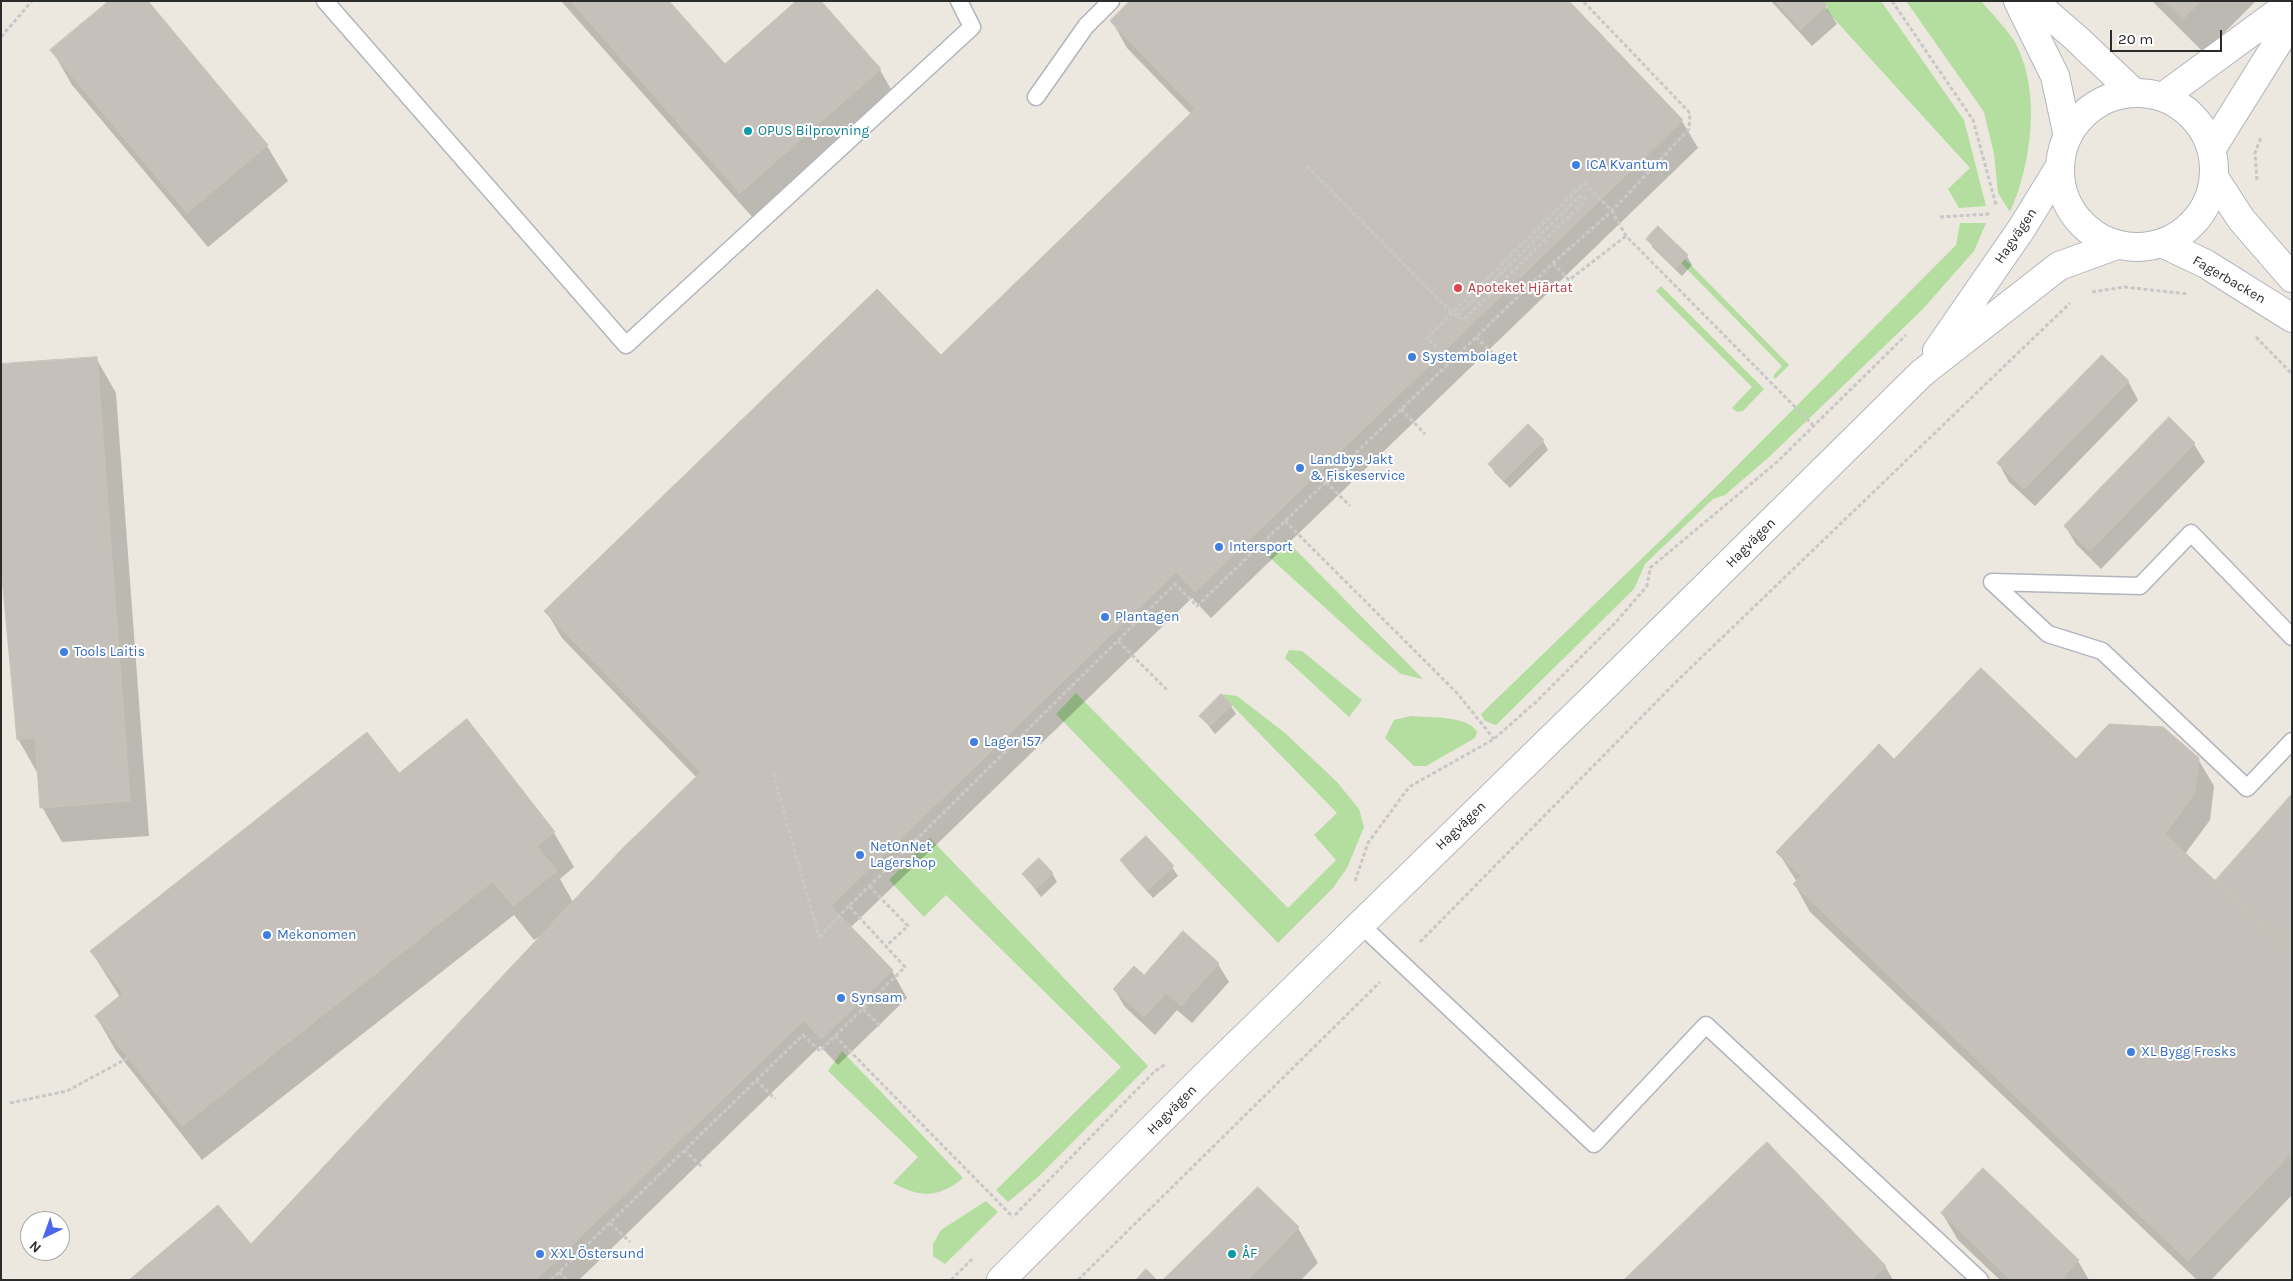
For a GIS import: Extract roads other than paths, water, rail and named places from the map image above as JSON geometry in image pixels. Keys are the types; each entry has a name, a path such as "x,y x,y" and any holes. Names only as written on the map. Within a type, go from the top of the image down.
{"street":[{"path":"2018,1 2055,76 2067,132 2057,171 2073,218 2114,246 2164,244 2199,219 2215,178"},
{"path":"2033,1 2076,38 2132,91"},
{"path":"2164,96 2292,2"},
{"path":"2212,148 2292,20"},
{"path":"2067,132 2095,103 2132,91 2164,96 2194,116 2212,148 2215,178 2241,219 2292,278"},
{"name":"Hagvägen","path":"1922,373 2022,228 2057,171"},
{"name":"Fagerbacken","path":"2164,244 2206,264 2292,318"},
{"name":"Hagvägen","path":"1001,1280 1922,373 2059,266 2114,246"}],"lane":[{"path":"325,1 626,345 972,27 959,1"},
{"path":"1036,97 1086,26 1111,1"},
{"path":"2292,637 2191,533 2140,586 1992,582 2048,634 2102,652 2247,788 2292,742"},
{"path":"1361,925 1594,1144 1706,1025 1980,1280"}],"place":[{"name":"OPUS Bilprovning","path":"748,131"},
{"name":"ICA Kvantum","path":"1576,165"},
{"name":"Apoteket Hjärtat","path":"1458,288"},
{"name":"Systembolaget","path":"1412,357"},
{"name":"Landbys Jakt & Fiskeservice","path":"1300,468"},
{"name":"Intersport","path":"1219,547"},
{"name":"Plantagen","path":"1105,617"},
{"name":"Tools Laitis","path":"64,652"},
{"name":"Lager 157","path":"974,742"},
{"name":"NetOnNet Lagershop","path":"860,855"},
{"name":"Mekonomen","path":"267,935"},
{"name":"Synsam","path":"841,998"},
{"name":"XL Bygg Fresks","path":"2131,1052"},
{"name":"XXL Östersund","path":"540,1254"},
{"name":"ÅF","path":"1232,1254"}]}
